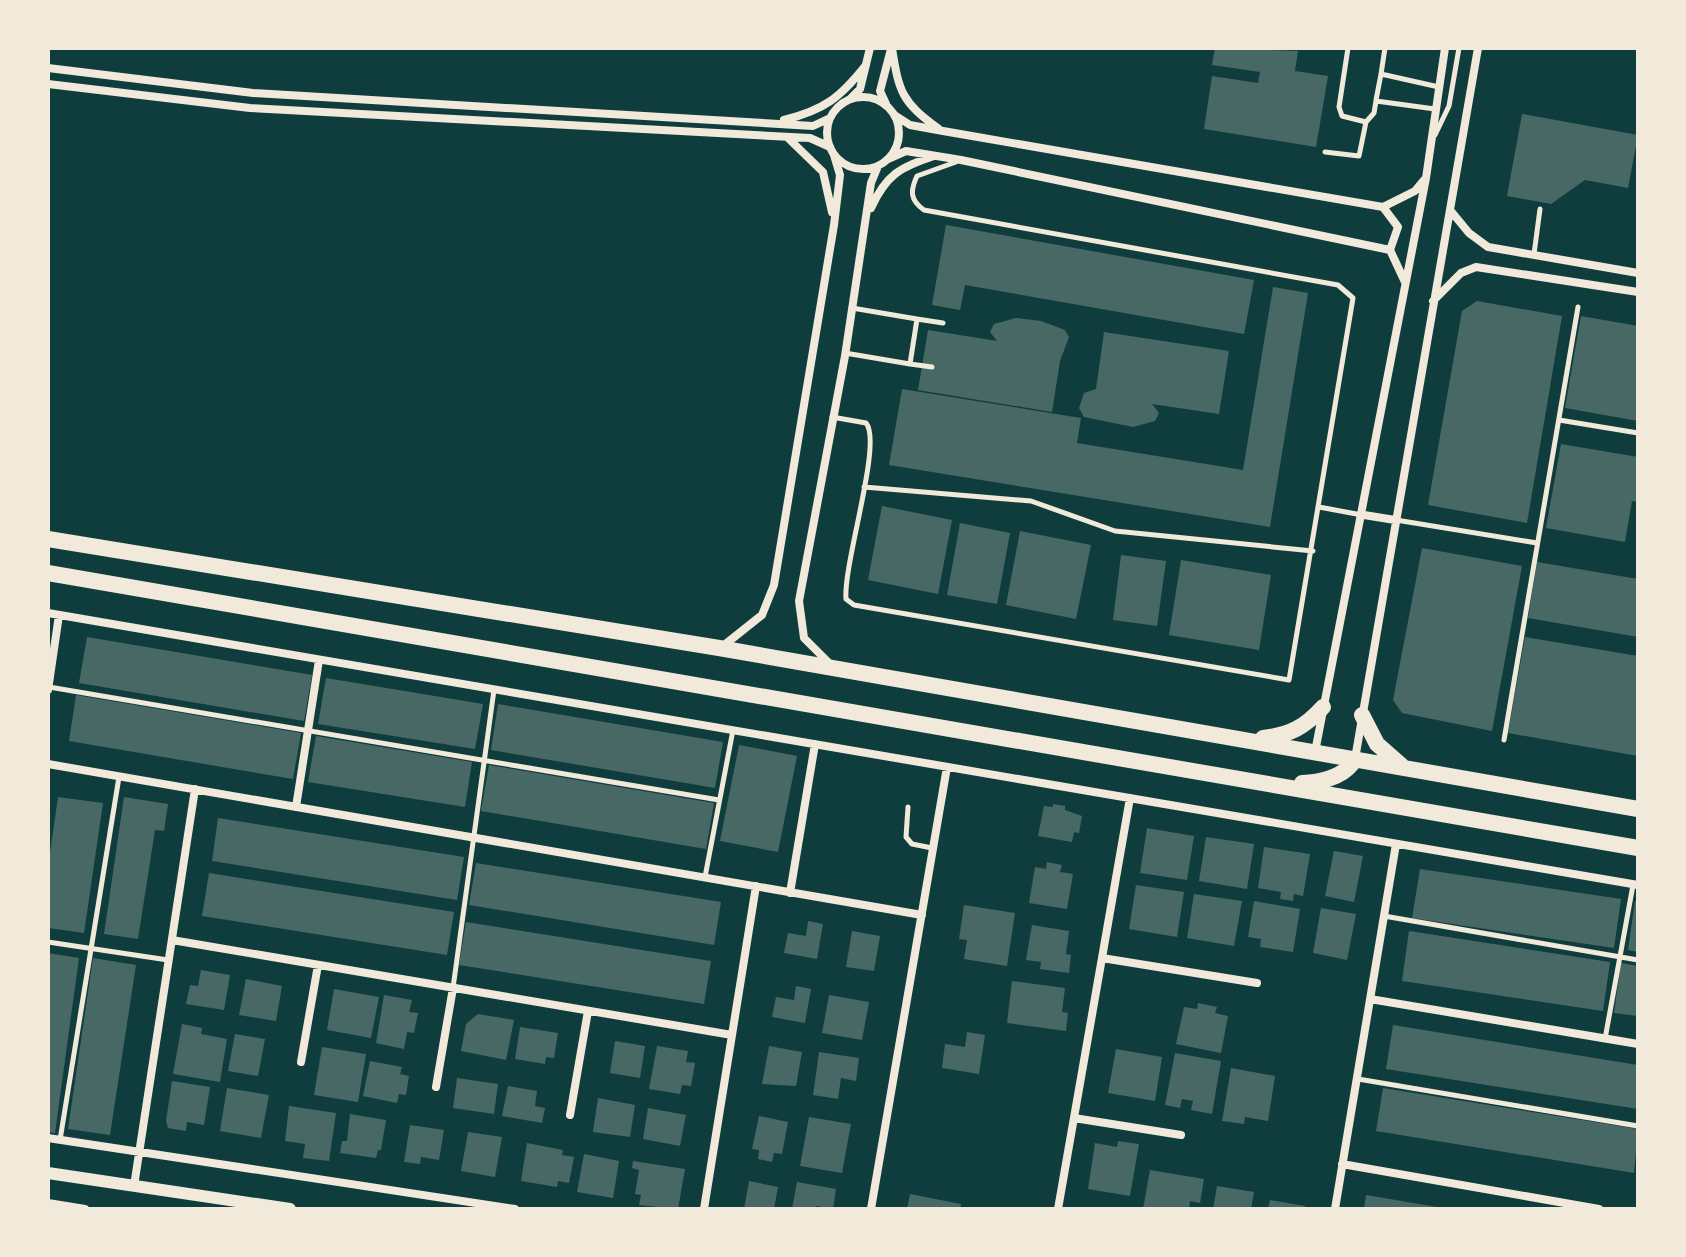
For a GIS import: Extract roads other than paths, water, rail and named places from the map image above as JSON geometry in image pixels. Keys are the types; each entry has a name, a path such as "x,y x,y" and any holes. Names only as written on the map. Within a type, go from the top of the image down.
{"main road":[{"path":"48,539 719,648 1638,809"},
{"path":"48,573 1638,848"},
{"path":"1245,740 1294,731 1306,725 1323,707"},
{"path":"1362,715 1377,744 1404,768"},
{"path":"1315,752 1334,776 1386,803"},
{"path":"1272,783 1312,782 1334,776 1345,771 1355,759"}],"street":[{"path":"48,68 253,93 813,126 830,118 860,89 870,48"},
{"path":"892,48 880,91 896,116 910,125 1383,207 1415,191 1426,178"},
{"path":"892,48 901,94 909,107 943,131"},
{"path":"1315,752 1364,515 1426,178 1445,48"},
{"path":"1355,759 1478,48"},
{"path":"775,122 817,112 844,92 866,65"},
{"path":"48,84 250,108 810,138 854,168 878,166 906,151 1390,250 1401,267 1405,286"},
{"path":"851,99 876,99 887,105"},
{"path":"888,159 899,139 896,116"},
{"path":"719,648 750,628 762,615 774,585 840,175 827,132 830,118"},
{"path":"788,138 823,172 834,225"},
{"path":"866,217 881,184 908,165 935,156"},
{"path":"837,670 804,638 799,621 799,601 845,353 871,183 878,166"},
{"path":"1383,207 1398,227 1390,250"},
{"path":"1450,210 1469,233 1488,247 1638,273"},
{"path":"1432,302 1449,283 1476,267 1638,292"},
{"path":"1364,515 1395,520"},
{"path":"48,613 1636,884"},
{"path":"48,688 59,615"},
{"path":"296,807 319,660"},
{"path":"790,893 815,744"},
{"path":"48,764 922,915"},
{"path":"871,1209 947,767"},
{"path":"134,1186 195,789"},
{"path":"1058,1209 1130,798"},
{"path":"1335,1209 1396,844"},
{"path":"704,1209 756,886"},
{"path":"172,940 732,1035"},
{"path":"1102,958 1257,983"},
{"path":"301,1062 318,965"},
{"path":"436,1087 453,988"},
{"path":"1370,999 1638,1044"},
{"path":"570,1115 588,1011"},
{"path":"1074,1118 1181,1135"},
{"path":"48,1138 515,1209"},
{"path":"1342,1164 1599,1209"},
{"path":"48,1173 290,1209"},
{"path":"48,1203 85,1209"}],"lane":[{"path":"1348,48 1339,107 1342,116 1366,122"},
{"path":"1325,152 1359,156 1366,122 1374,113 1385,48"},
{"path":"1430,144 1449,106 1459,48"},
{"path":"1381,74 1439,87"},
{"path":"1376,101 1435,109"},
{"path":"831,417 861,422 871,430 864,487 845,570 846,599 854,605 1289,680 1353,298 1347,289 924,210 915,204 911,195 917,176 961,160"},
{"path":"1533,255 1540,209"},
{"path":"1504,740 1578,307"},
{"path":"852,308 943,323"},
{"path":"910,364 917,319"},
{"path":"845,353 932,367"},
{"path":"1559,420 1638,433"},
{"path":"864,487 1031,501 1115,531 1313,551"},
{"path":"1319,507 1364,515"},
{"path":"1395,520 1537,543"},
{"path":"48,688 719,800"},
{"path":"453,988 494,690"},
{"path":"705,878 733,730"},
{"path":"60,1140 120,776"},
{"path":"908,807 906,837 912,844 933,849"},
{"path":"1605,1039 1636,884"},
{"path":"1384,916 1638,960"},
{"path":"48,942 168,960"},
{"path":"1357,1079 1638,1126"}]}
